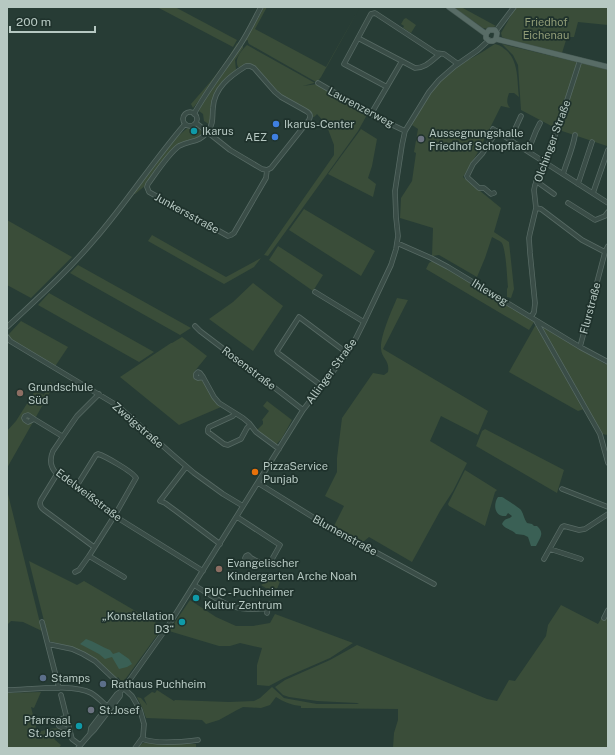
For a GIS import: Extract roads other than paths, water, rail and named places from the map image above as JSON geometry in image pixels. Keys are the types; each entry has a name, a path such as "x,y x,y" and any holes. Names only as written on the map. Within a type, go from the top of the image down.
{"main road":[{"path":"449,7 486,34 486,37 489,40 493,41 496,39 608,67"},
{"path":"486,34 489,30 496,31 498,35 496,39"}],"street":[{"path":"194,114 241,44 261,7"},
{"path":"496,31 514,7"},
{"path":"387,87 344,64 371,14 373,13 404,31 436,53 444,54 458,64"},
{"path":"358,38 412,67 421,68 434,60 440,54"},
{"name":"Allinger Straße","path":"79,746 94,730 117,694 124,688 163,634 303,410 347,353 364,322 395,255 398,243 395,204 396,191 405,131 433,86 444,74 478,50 489,40"},
{"name":"Olchinger Straße","path":"531,317 534,312 535,303 530,253 530,233 536,208 534,190 536,181 558,128 580,60"},
{"path":"371,114 402,62"},
{"path":"196,123 236,154 262,169 267,170 271,168 309,120 310,116 306,111 281,97 254,68 246,66 230,77 220,87 214,100 212,123 208,132"},
{"name":"Laurenzerweg","path":"318,83 371,114 405,131"},
{"path":"185,124 183,120 184,116 190,112 197,118 196,123"},
{"path":"510,140 520,116"},
{"path":"185,124 191,126 196,123"},
{"path":"528,151 540,123"},
{"path":"7,328 76,260 94,240 185,124"},
{"path":"494,192 491,194 484,188 479,188 467,176 473,164 482,154 495,130 608,202"},
{"name":"Junkersstraße","path":"208,132 201,138 183,144 173,152 147,186 149,192 227,235 231,235 234,233 266,178 267,170"},
{"path":"563,174 573,147 575,135"},
{"path":"578,184 592,142"},
{"path":"593,193 608,150"},
{"path":"536,181 554,194"},
{"path":"568,203 595,220 605,216 608,212"},
{"path":"536,208 541,209 582,240 605,252"},
{"name":"Ihleweg","path":"398,243 448,267 580,347 608,362"},
{"name":"Flurstraße","path":"580,347 605,252 608,246"},
{"path":"315,292 364,322"},
{"path":"322,386 277,351 299,317 347,353"},
{"path":"536,320 600,434 608,463"},
{"name":"Rosenstraße","path":"195,326 269,382 303,410"},
{"name":"Zweigstraße","path":"7,338 122,408 186,467 213,487 243,506"},
{"path":"202,377 217,400 223,406 243,418 256,432 279,449"},
{"name":"Edelweißstraße","path":"99,394 78,416 62,436 53,451 50,458 54,471 114,516 203,570"},
{"path":"234,413 233,416 209,427 208,432 225,445 228,445 240,440 250,425"},
{"path":"34,419 62,436"},
{"path":"75,572 80,570 136,478 135,475 98,454 76,487"},
{"path":"186,467 160,501 220,544"},
{"path":"57,474 41,500 40,506 94,547"},
{"name":"Blumenstraße","path":"258,483 324,524 434,584"},
{"path":"562,489 608,507"},
{"path":"544,559 562,526 579,530 585,529 608,514"},
{"path":"237,517 280,545 270,561 262,564 251,558"},
{"path":"550,549 581,559"},
{"path":"89,556 124,577"},
{"path":"194,585 233,607 251,610 268,608"},
{"path":"604,618 608,610"},
{"path":"42,622 59,688"},
{"path":"48,644 72,649 95,661 135,700 144,724 142,739 135,748"},
{"path":"7,690 59,688 86,691 109,708"},
{"path":"61,695 72,739 79,746"},
{"path":"66,719 60,719 58,723 59,726 70,731"},
{"path":"142,739 149,742 198,740"}],"place":[{"name":"Ikarus-Center","path":"276,124"},
{"name":"Ikarus","path":"194,131"},
{"name":"AEZ","path":"275,137"},
{"name":"Aussegnungshalle Friedhof Schopflach","path":"421,139"},
{"name":"Grundschule Süd","path":"20,393"},
{"name":"PizzaService Punjab","path":"255,472"},
{"name":"Evangelischer Kindergarten Arche Noah","path":"219,569"},
{"name":"PUC - Puchheimer Kultur Zentrum","path":"196,598"},
{"name":"„Konstellation D3“","path":"182,622"},
{"name":"Stamps","path":"43,678"},
{"name":"Rathaus Puchheim","path":"103,684"},
{"name":"St.Josef","path":"91,710"},
{"name":"Pfarrsaal St. Josef","path":"79,726"}],"park label":[{"name":"Friedhof Eichenau","path":"546,28"}]}
